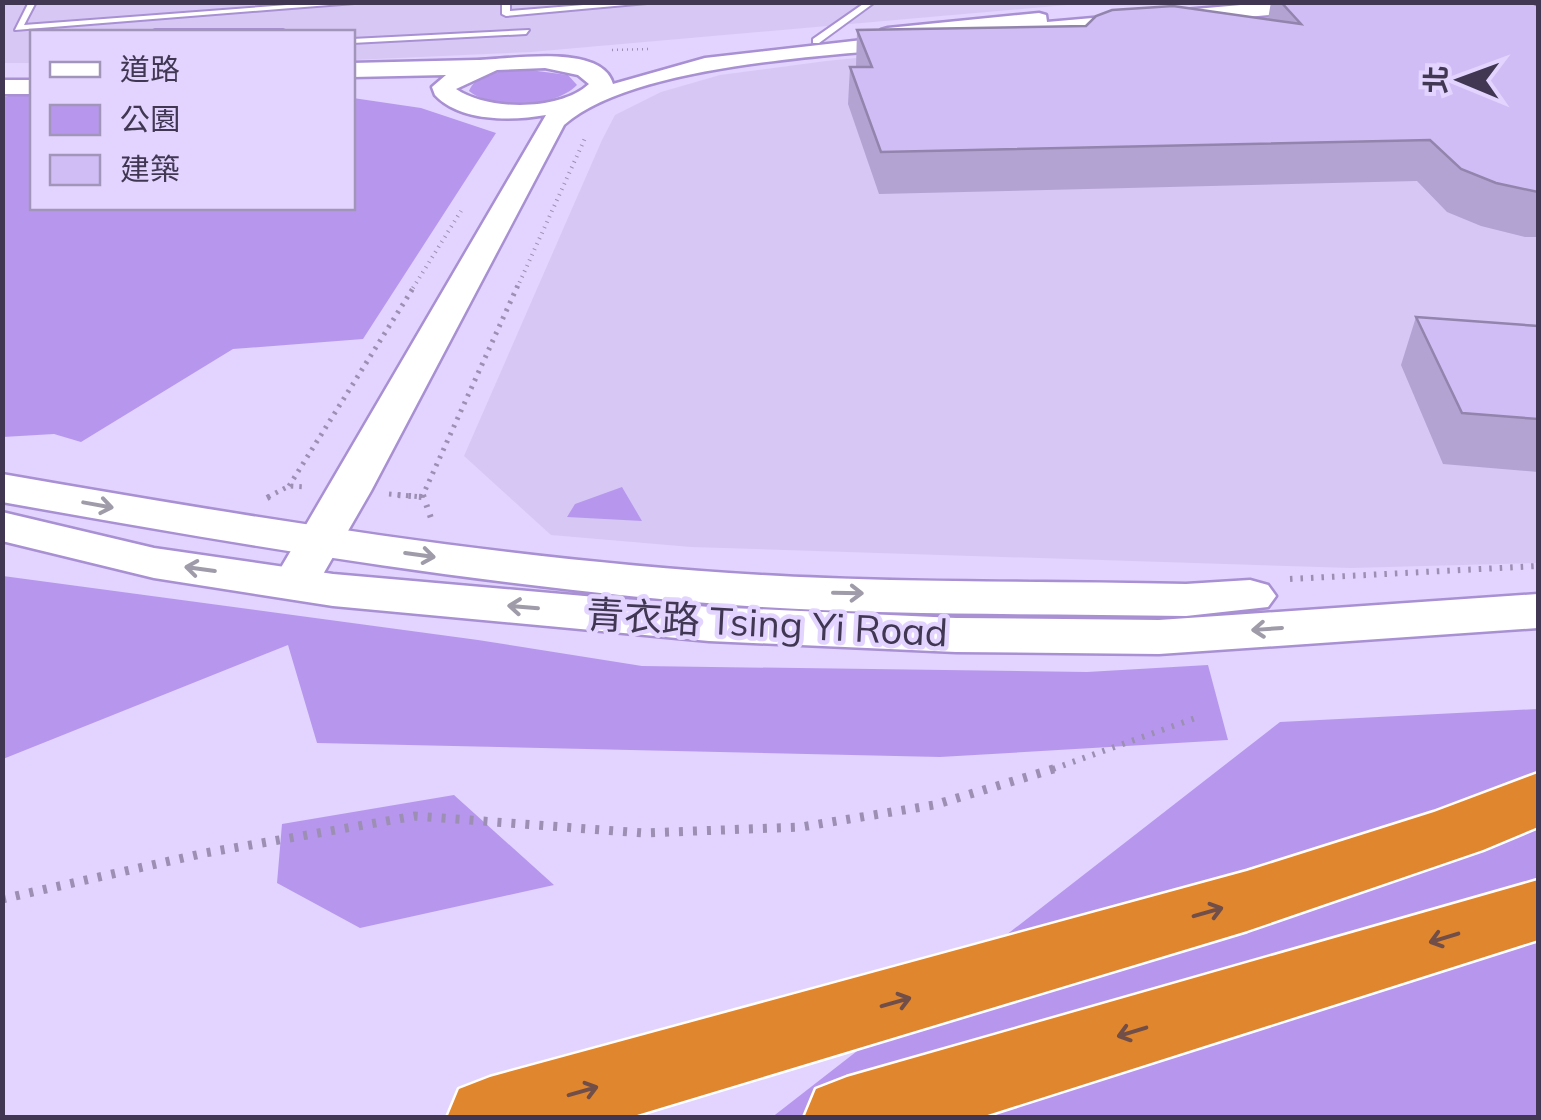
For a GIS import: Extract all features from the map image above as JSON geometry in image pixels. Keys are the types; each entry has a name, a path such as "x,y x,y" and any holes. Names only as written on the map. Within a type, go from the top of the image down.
{"highway":[{"path":"490,1118 1247,902 1538,799"},
{"path":"847,1118 1538,910"}],"main road":[{"name":"青衣路 Tsing Yi Road","path":"2,488 308,562 333,590 709,624 956,635 1159,636 1538,610"},
{"name":"青衣路 Tsing Yi Road","path":"2,526 154,563 308,562 526,570 763,591 1186,600 1538,580"}],"street":[{"path":"641,58 1233,2"},
{"path":"486,66 451,79 444,88 446,96 476,108 562,107 704,66 770,56 1330,7"},
{"path":"355,70 612,60"},
{"path":"308,562 562,107 601,86 601,78 593,72 558,63"},
{"path":"2,72 30,72"},
{"path":"2,87 30,87"},
{"path":"355,87 458,102"}],"lane":[{"path":"30,35 17,35 33,2"},
{"path":"18,28 364,2"},
{"path":"506,2 506,14 656,2"},
{"path":"816,41 872,2"},
{"path":"355,41 526,32"}],"path":[{"path":"422,496 588,132"},
{"path":"290,486 469,198"},
{"path":"2,898 205,852 415,816 643,833 801,827 934,806 1034,776 1202,716"}],"shaded area":[{"path":"3,3 1090,3 531,52 355,60 355,30 30,30 30,63 3,63"},
{"path":"1472,3 1538,3 1538,563 1351,568 691,547 551,535 464,456 615,115 661,92 720,75 826,61 1245,19"}],"green space":[{"path":"522,69 568,75 577,85 554,98 524,104 493,102 469,91 484,76"},
{"path":"30,92 30,210 355,210 355,98 421,108 496,133 363,339 233,349 81,442 54,434 3,437 3,97"},
{"path":"622,487 642,521 567,517 575,504"},
{"path":"3,576 642,666 1087,672 1208,665 1228,740 940,757 317,743 288,645 3,759"},
{"path":"1538,709 1538,1117 771,1118 1280,722"},
{"path":"454,795 554,885 360,928 277,883 282,824"}],"building":[{"path":"1281,2 1530,2 1538,6 1538,192 1496,183 1461,169 1430,140 881,152 850,67 872,67 857,30 1086,26 1096,16 1112,10 1173,6 1301,24"},
{"path":"1416,317 1538,326 1538,419 1462,413"}]}
